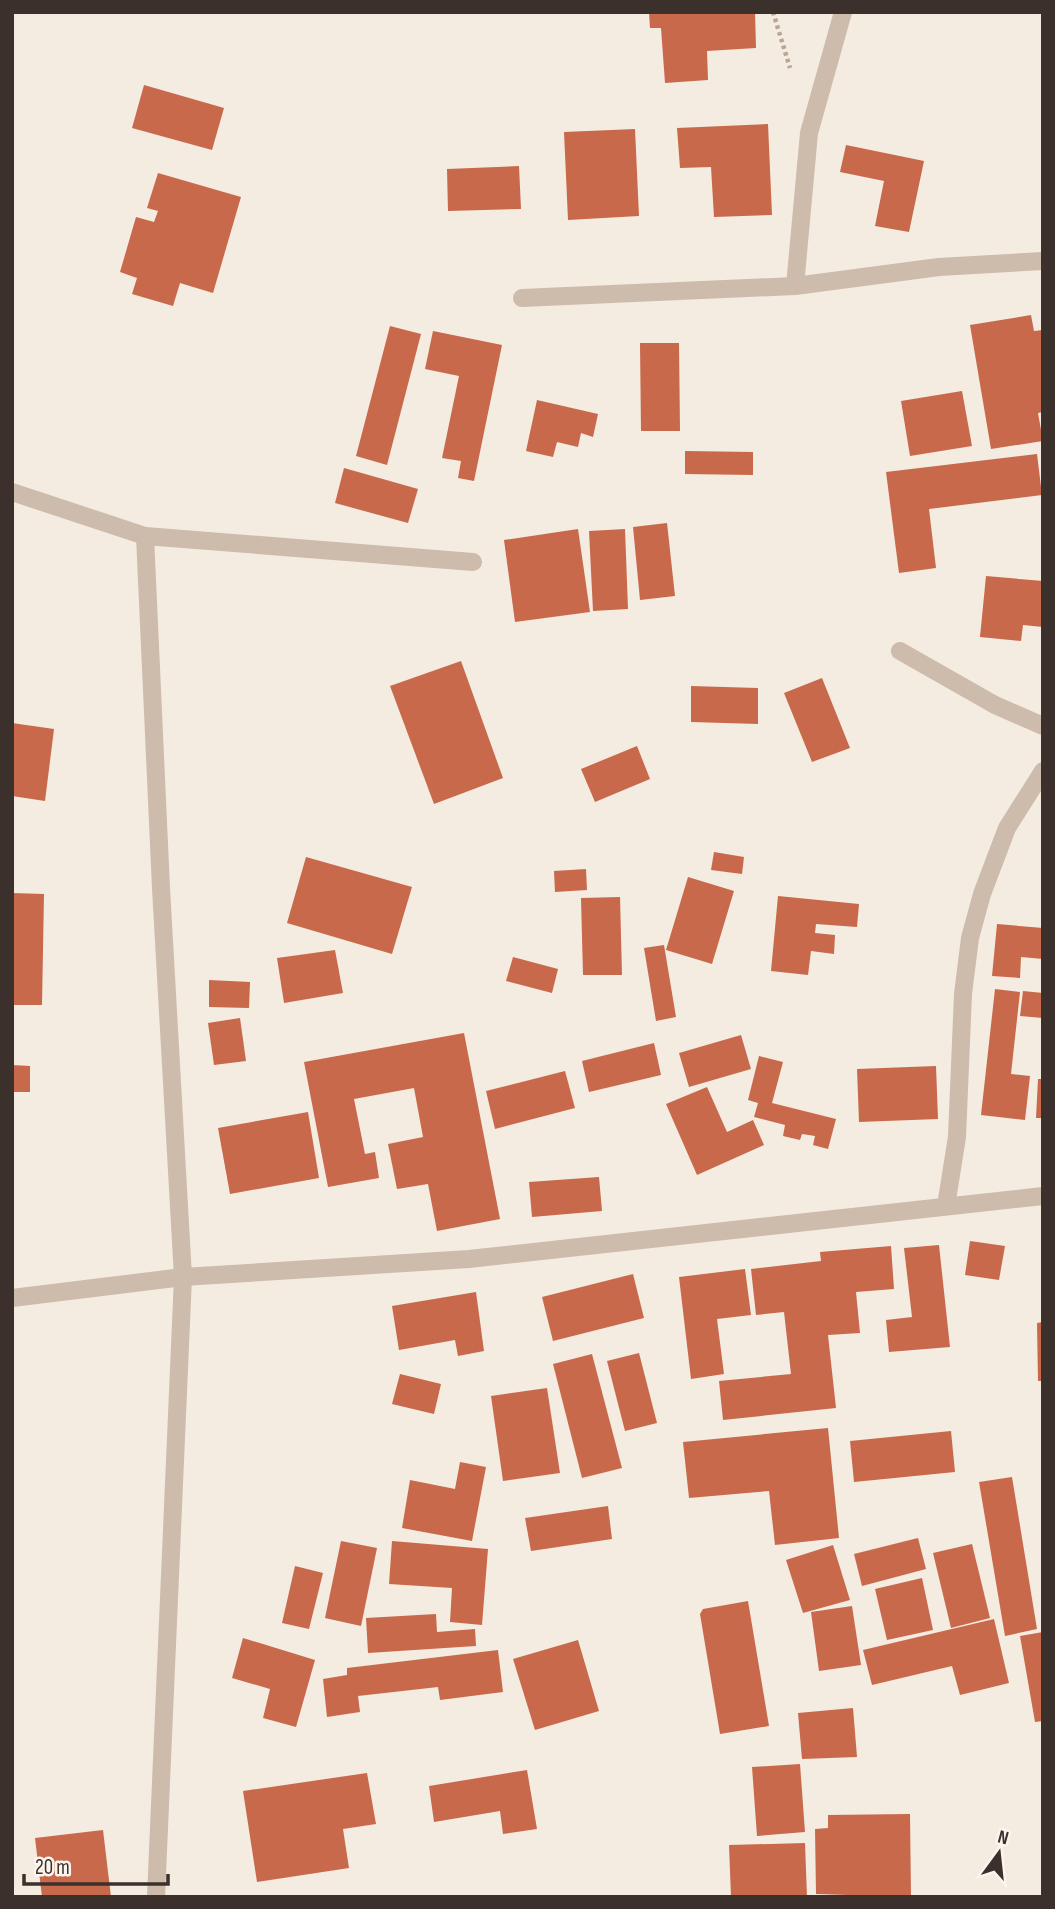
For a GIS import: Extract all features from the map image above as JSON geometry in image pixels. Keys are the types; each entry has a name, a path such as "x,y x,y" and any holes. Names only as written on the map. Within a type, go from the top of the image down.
{"street":[{"path":"795,286 809,133 843,12"},
{"path":"522,298 795,286 939,267 1043,261"},
{"path":"12,492 145,536 473,562"},
{"path":"145,536 160,874 183,1277 156,1897"},
{"path":"900,652 995,705 1043,726"},
{"path":"946,1206 957,1137 963,994 970,938 982,894 1007,828 1043,771"},
{"path":"12,1298 183,1277 469,1259 1043,1196"}],"building":[{"path":"649,12 755,12 756,48 707,51 708,80 665,83 661,28 650,28"},
{"path":"144,85 224,108 212,150 132,128"},
{"path":"768,124 772,215 714,217 711,167 680,168 677,128"},
{"path":"635,129 639,216 568,220 564,132"},
{"path":"846,145 924,161 909,232 875,226 884,181 840,172"},
{"path":"519,166 521,209 448,211 447,169"},
{"path":"158,173 241,197 213,293 180,283 173,306 132,294 137,278 120,272 136,217 154,222 158,211 147,208"},
{"path":"1031,315 1034,331 1043,330 1043,412 1038,413 1043,441 991,449 970,325"},
{"path":"390,326 421,334 387,465 356,456"},
{"path":"433,331 502,345 474,481 458,478 461,461 442,458 459,376 425,369"},
{"path":"640,343 679,343 680,431 641,431"},
{"path":"962,391 972,446 910,456 901,401"},
{"path":"537,400 598,414 593,437 581,433 578,447 557,442 553,457 526,451"},
{"path":"685,451 753,452 753,475 685,474"},
{"path":"1037,454 1042,495 929,509 936,568 899,573 886,472"},
{"path":"344,468 418,489 408,523 335,503"},
{"path":"667,523 675,596 640,600 633,527"},
{"path":"578,529 590,612 515,622 504,540"},
{"path":"625,529 628,609 593,611 589,531"},
{"path":"986,576 1043,581 1043,627 1023,625 1021,641 980,637"},
{"path":"461,661 503,778 434,804 390,686"},
{"path":"822,678 850,748 812,762 784,693"},
{"path":"691,686 758,688 758,724 691,722"},
{"path":"12,723 54,729 45,801 12,796"},
{"path":"637,746 650,779 595,802 581,769"},
{"path":"714,852 744,857 742,874 711,870"},
{"path":"306,857 412,887 392,954 287,923"},
{"path":"586,869 587,890 555,892 554,871"},
{"path":"688,877 734,891 712,964 666,950"},
{"path":"12,893 44,894 42,1005 12,1005"},
{"path":"778,896 859,904 857,927 816,924 815,933 835,935 834,954 811,951 808,975 771,971"},
{"path":"620,897 622,975 583,975 581,898"},
{"path":"997,924 1043,928 1043,959 1021,957 1020,978 992,976"},
{"path":"664,945 676,1017 656,1021 644,948"},
{"path":"335,950 343,993 284,1003 277,958"},
{"path":"513,957 558,969 552,993 506,981"},
{"path":"209,980 250,982 249,1008 209,1007"},
{"path":"995,989 1020,992 1011,1074 1030,1076 1025,1120 981,1115"},
{"path":"1023,991 1043,993 1043,1018 1020,1016"},
{"path":"240,1018 246,1061 214,1065 208,1023"},
{"path":"464,1033 500,1219 437,1231 428,1184 397,1189 388,1144 423,1137 414,1088 354,1099 365,1154 375,1152 379,1178 328,1187 304,1062"},
{"path":"741,1035 751,1069 689,1087 679,1053"},
{"path":"654,1043 661,1075 589,1092 582,1061"},
{"path":"759,1056 783,1062 772,1103 836,1119 828,1149 813,1145 815,1136 802,1134 800,1140 783,1136 785,1125 754,1117 758,1103 748,1100"},
{"path":"12,1065 30,1066 30,1092 12,1092"},
{"path":"936,1066 938,1119 859,1122 857,1069"},
{"path":"565,1071 575,1108 495,1129 486,1091"},
{"path":"1038,1079 1043,1079 1043,1118 1036,1118"},
{"path":"707,1087 727,1132 753,1120 764,1145 697,1175 666,1104"},
{"path":"308,1112 319,1178 230,1194 218,1128"},
{"path":"599,1177 602,1211 532,1217 529,1182"},
{"path":"970,1241 1005,1246 999,1280 965,1275"},
{"path":"939,1245 950,1347 889,1352 886,1320 912,1317 904,1248"},
{"path":"891,1246 894,1289 856,1292 860,1333 828,1335 836,1408 723,1420 719,1381 791,1374 784,1312 756,1315 751,1269 821,1261 820,1252"},
{"path":"745,1269 751,1315 717,1319 724,1374 691,1379 679,1277"},
{"path":"633,1274 644,1318 553,1341 542,1297"},
{"path":"476,1292 484,1351 458,1356 455,1340 399,1350 392,1306"},
{"path":"1043,1322 1043,1381 1038,1381 1037,1323"},
{"path":"639,1353 657,1423 625,1431 607,1361"},
{"path":"592,1354 622,1468 582,1478 553,1364"},
{"path":"400,1374 441,1384 434,1414 392,1404"},
{"path":"547,1388 560,1473 503,1481 491,1396"},
{"path":"828,1428 839,1538 775,1545 769,1491 689,1498 683,1442"},
{"path":"951,1431 955,1472 854,1482 850,1441"},
{"path":"460,1462 486,1467 472,1541 402,1528 410,1480 455,1489"},
{"path":"1012,1477 1037,1629 1005,1636 979,1482"},
{"path":"608,1506 612,1539 531,1551 525,1518"},
{"path":"918,1538 926,1569 862,1586 854,1554"},
{"path":"341,1541 377,1548 361,1626 325,1618"},
{"path":"392,1541 488,1549 482,1625 450,1622 452,1588 389,1584"},
{"path":"972,1544 990,1618 951,1628 933,1553"},
{"path":"833,1545 850,1600 803,1613 786,1560"},
{"path":"295,1566 323,1573 309,1629 282,1623"},
{"path":"922,1578 933,1630 887,1640 875,1589"},
{"path":"748,1601 769,1726 720,1734 700,1614 703,1609"},
{"path":"852,1606 861,1665 819,1671 811,1612"},
{"path":"436,1614 437,1632 475,1629 476,1646 368,1653 366,1618"},
{"path":"994,1619 1009,1683 960,1695 952,1666 872,1685 863,1650"},
{"path":"1043,1632 1043,1721 1035,1722 1020,1636"},
{"path":"243,1638 315,1660 296,1727 263,1718 270,1689 232,1678"},
{"path":"578,1640 599,1711 535,1730 513,1659"},
{"path":"498,1650 503,1692 440,1700 438,1687 358,1696 360,1712 327,1717 323,1679 347,1675 347,1668"},
{"path":"853,1708 857,1757 802,1759 798,1713"},
{"path":"800,1764 805,1832 757,1836 752,1767"},
{"path":"527,1770 537,1829 503,1834 500,1811 434,1822 429,1786"},
{"path":"367,1773 376,1824 343,1829 349,1868 257,1882 243,1791"},
{"path":"910,1814 911,1897 816,1894 815,1829 828,1828 828,1815"},
{"path":"103,1830 111,1897 42,1897 35,1838"},
{"path":"805,1843 807,1897 731,1897 729,1845"}]}
